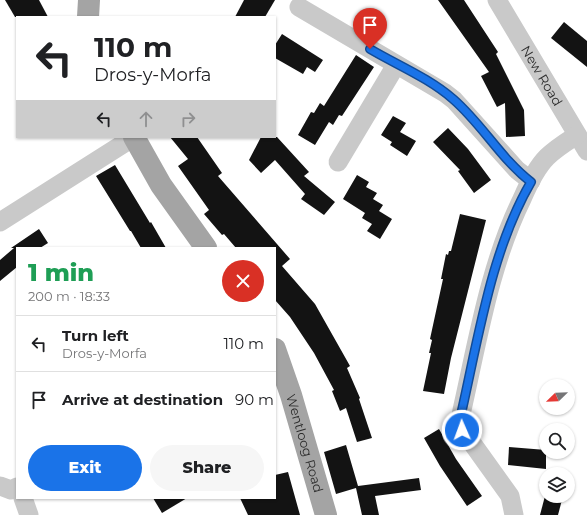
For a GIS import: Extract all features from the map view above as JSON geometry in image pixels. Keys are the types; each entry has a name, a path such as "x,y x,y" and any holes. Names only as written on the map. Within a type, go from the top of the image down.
{"main road":[{"path":"88,16 90,0"},
{"path":"135,138 168,196 205,247"},
{"name":"Wentloog Road","path":"276,352 291,395 326,515"}],"street":[{"path":"77,0 85,16"},
{"name":"New Road","path":"497,0 587,151"},
{"path":"299,7 429,83 454,100 517,170 531,182"},
{"path":"338,162 396,65"},
{"path":"514,515 510,496 462,430 460,421 499,255 512,219 531,182 548,157 577,135"},
{"path":"0,222 132,138"},
{"path":"0,486 11,490 16,488"},
{"path":"23,499 29,515"}],"building":[{"path":"5,0 39,0 47,16 16,16 15,17"},
{"path":"244,0 275,0 266,16 236,16"},
{"path":"438,0 464,0 498,52 496,54 524,110 525,136 506,137 505,103 497,107 481,76 489,72"},
{"path":"564,22 587,41 587,67 551,38"},
{"path":"282,34 323,60 315,72 307,67 303,74 276,59 276,43"},
{"path":"356,55 374,67 342,116 339,115 333,125 329,122 315,145 298,135 311,112 314,113 320,103 324,106"},
{"path":"393,116 406,123 400,132 416,141 407,156 390,145 392,142 381,135"},
{"path":"448,128 468,149 491,180 474,193 458,171 460,170 433,142"},
{"path":"277,137 309,172 304,176 335,202 324,215 301,199 305,194 275,160 261,173 249,160 260,138"},
{"path":"171,138 198,138 222,173 218,176 290,259 282,266 315,304 350,366 347,368 360,398 359,399 372,438 357,442 346,408 340,411 332,391 334,390 314,353 290,317 276,301 276,247 235,247 224,234 222,235 204,214 209,210 178,166 188,159"},
{"path":"115,165 165,247 140,247 96,176"},
{"path":"357,175 369,182 366,187 377,193 373,199 383,205 379,211 392,219 380,239 367,231 372,224 362,218 365,213 343,199"},
{"path":"460,214 486,220 451,358 444,394 423,391 431,353 429,353 432,340 430,339 443,279 441,279 446,254 448,255 449,251 451,251"},
{"path":"39,229 48,243 42,247 16,247 16,268 0,281 0,260 14,248 11,248"},
{"path":"439,429 456,459 482,496 467,506 440,466 424,438"},
{"path":"346,445 358,486 419,478 421,490 375,496 379,515 362,515 356,488 336,494 324,452"},
{"path":"509,447 539,449 539,459 546,459 546,467 539,467 539,468 508,465"},
{"path":"288,472 300,515 248,515 240,499 276,499 276,475"},
{"path":"154,499 185,499 162,513"},
{"path":"543,503 561,503 558,515 540,515"}],"route":[{"path":"370,49 429,83 454,100 517,170 531,182 512,219 499,255 462,410 460,421 462,430"}]}
